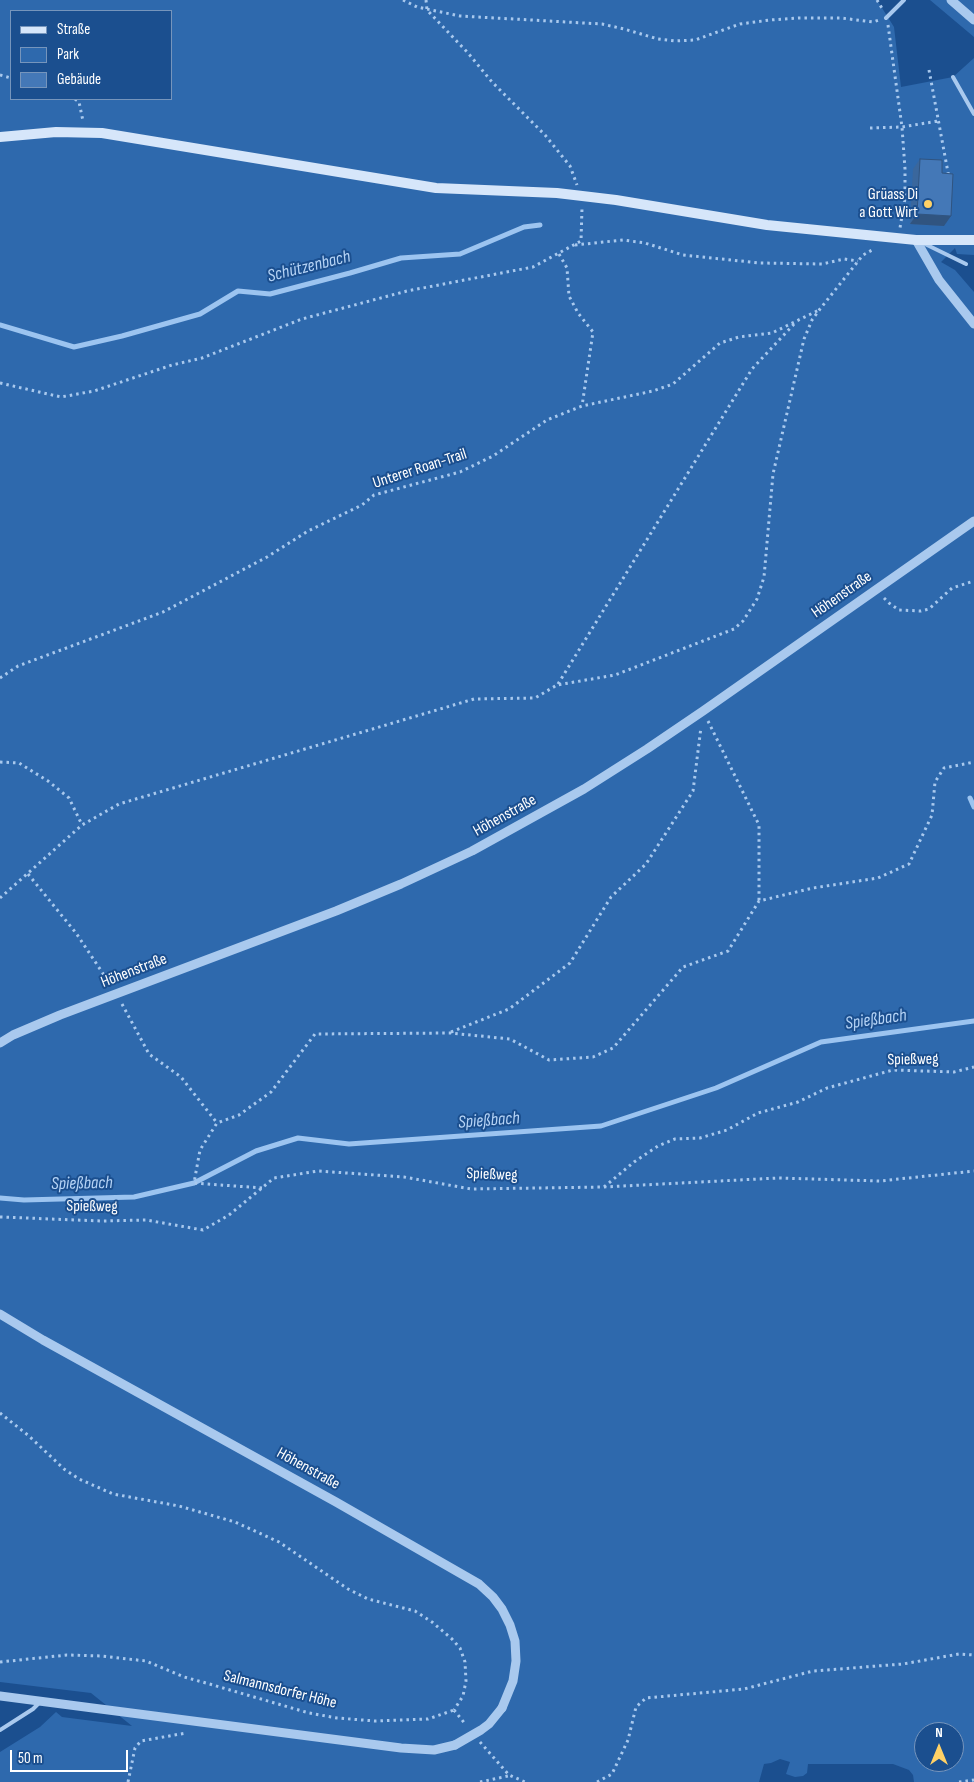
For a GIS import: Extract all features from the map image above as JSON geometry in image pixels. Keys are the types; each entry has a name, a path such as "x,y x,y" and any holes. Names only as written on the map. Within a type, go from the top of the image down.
{"main road":[{"path":"0,137 56,132 83,132 125,136 436,188 528,191 581,196 758,224 916,240 974,240"}],"street":[{"path":"950,0 974,20"},
{"path":"916,240 939,280 974,324"},
{"name":"Höhenstraße","path":"0,1043 24,1030 336,911 401,884 472,851 584,789 704,711 974,520"},
{"name":"Höhenstraße","path":"0,1314 328,1497 479,1584 493,1597 502,1609 515,1641 516,1661 513,1681 502,1708 489,1724 455,1745 434,1750 401,1748 208,1724"},
{"path":"0,1696 208,1724"}],"lane":[{"path":"886,18 904,0"},
{"path":"953,77 974,114"},
{"path":"916,240 966,264"},
{"path":"0,1730 33,1708 40,1701"}],"path":[{"path":"403,0 427,10 460,16 602,24 624,28 658,40 675,41 695,40 740,24 770,20 841,18 873,22"},
{"path":"0,383 61,397 94,391 172,365 202,358 302,320 407,291 533,268 581,241 583,214 581,196 570,166 545,135 492,82 468,53 427,10 426,0"},
{"path":"886,18 902,127 905,169 900,230 892,238"},
{"path":"930,70 950,180"},
{"path":"76,100 79,102 83,118 83,132"},
{"path":"870,128 902,127 938,121"},
{"path":"0,898 82,825 119,804 474,699 535,698 557,685 615,675 734,629 743,621 757,599 764,577 773,474 801,348 808,328 820,309 858,262 844,259 822,264 760,263 683,256 645,244 623,240 574,246"},
{"path":"559,254 567,268 569,296 578,313 593,332 582,406"},
{"name":"Unterer Roan-Trail","path":"0,678 18,666 163,612 267,557 308,531 362,505 374,495 460,472 493,456 546,420 582,406 653,391 673,384 720,344 739,338 772,333 820,309"},
{"path":"557,685 752,368 798,320"},
{"path":"877,590 889,603 899,610 921,611 930,609 952,588 974,581"},
{"path":"262,1188 194,1183 200,1150 217,1123 239,1116 271,1092 315,1034 450,1033 510,1039 549,1060 592,1057 614,1048 683,967 728,951 759,901 759,824 704,711"},
{"path":"450,1033 509,1009 570,963 611,897 646,864 693,791 704,711"},
{"path":"0,762 19,763 48,781 69,798 82,825"},
{"path":"759,901 814,888 878,878 909,864 932,815 935,782 944,768 974,762"},
{"path":"28,874 76,933 116,994 149,1054 180,1077 217,1123"},
{"name":"Spießweg","path":"0,1217 102,1221 146,1220 203,1230 229,1215 274,1178 318,1171 404,1177 471,1189 604,1187 634,1162 658,1146 675,1140 700,1138 727,1130 758,1113 798,1102 827,1088 893,1070 954,1072 974,1067"},
{"path":"604,1187 778,1178 880,1181 974,1171"},
{"path":"0,1413 29,1436 64,1469 79,1479 113,1494 179,1506 235,1522 279,1542 348,1590 368,1599 415,1611 432,1622 452,1638 460,1648 465,1662 466,1681 463,1696 454,1710 472,1732"},
{"path":"597,1782 612,1774 628,1740 636,1707 646,1698 744,1690 813,1671 903,1664 960,1654 974,1655"},
{"name":"Salmannsdorfer Höhe","path":"0,1662 67,1655 102,1656 146,1661 184,1677 309,1713 338,1718 375,1720 428,1719 454,1710"},
{"path":"128,1782 135,1748 141,1741 181,1734 208,1724"},
{"path":"477,1739 508,1775 525,1782"},
{"path":"480,1782 508,1775"},
{"path":"959,1782 974,1780"}],"green space":[{"path":"0,0 877,0 894,27 901,87 953,77 974,58 974,255 957,254 955,248 941,262 955,270 974,292 974,1782 914,1782 913,1775 909,1770 893,1764 808,1764 807,1773 803,1776 795,1777 786,1774 790,1762 780,1759 764,1764 759,1782 0,1782 0,1752 40,1727 56,1712 62,1717 132,1726 91,1693 0,1682"},
{"path":"930,0 974,0 974,37"}],"building":[{"name":"Grüass Di a Gott Wirt","path":"920,159 942,160 942,173 953,174 951,216 917,214"}],"waterway":[{"name":"Schützenbach","path":"0,325 74,347 122,336 200,314 238,291 270,294 401,258 460,254 524,227 540,225"},
{"path":"970,798 974,807"},
{"name":"Spießbach","path":"0,1198 24,1200 134,1197 194,1183 256,1151 298,1138 349,1144 601,1126 716,1088 821,1042 974,1021"}],"place":[{"name":"Grüass Di a Gott Wirt","path":"928,204"}]}
